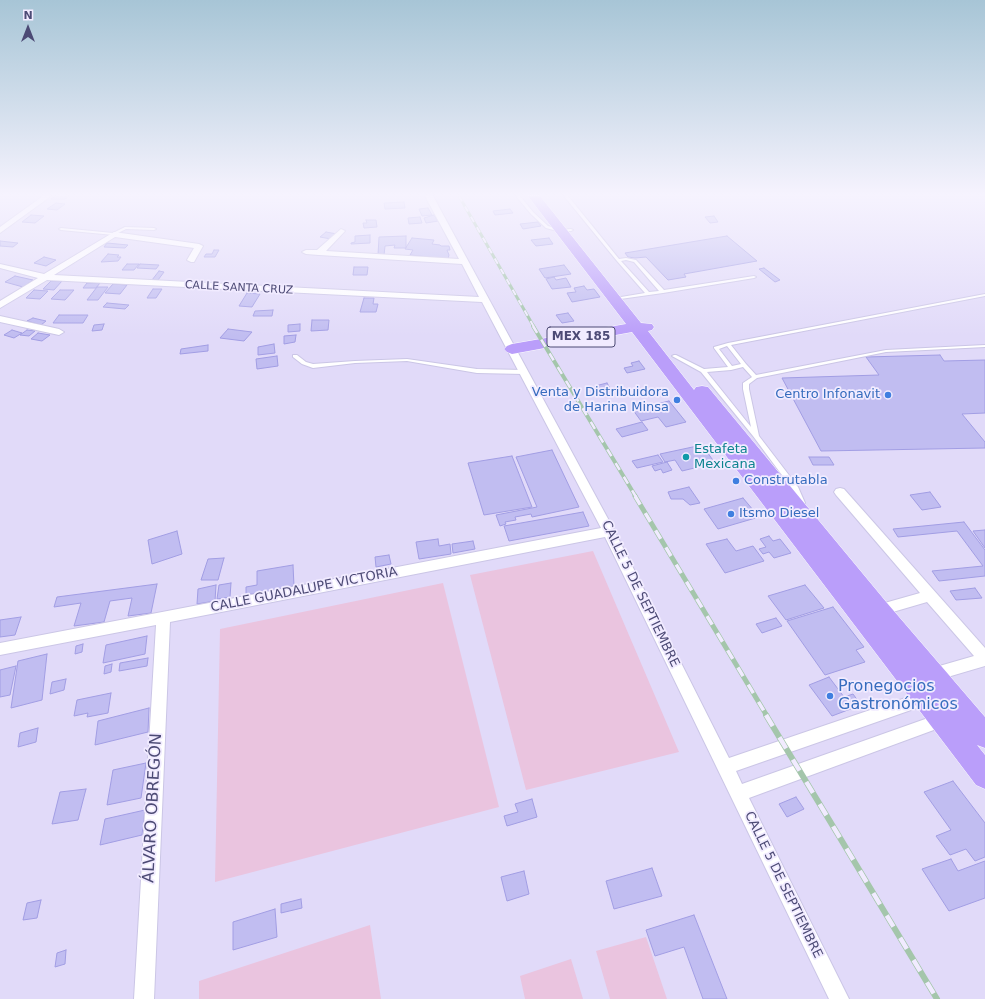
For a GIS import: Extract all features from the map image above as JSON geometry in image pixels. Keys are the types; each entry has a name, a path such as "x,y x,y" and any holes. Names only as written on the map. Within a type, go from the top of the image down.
{"main road":[{"name":"MEX 185","path":"576,243 621,298 925,699 985,736"},
{"name":"MEX 185","path":"512,349 643,327"},
{"name":"MEX 185","path":"643,327 674,356 879,610 941,682 953,716 985,776"}],"street":[{"path":"0,305 100,243"},
{"path":"175,243 199,246 191,260"},
{"path":"318,253 329,243"},
{"name":"CALLE 5 DE SEPTIEMBRE","path":"454,243 609,531 839,999"},
{"path":"306,252 465,262"},
{"name":"CALLE SANTA CRUZ","path":"0,266 46,277 486,300"},
{"path":"0,319 59,332"},
{"path":"725,767 925,699 941,682 985,658 840,492"},
{"name":"CALLE GUADALUPE VICTORIA","path":"0,650 609,531"},
{"path":"879,610 931,595"},
{"name":"ÁLVARO OBREGÓN","path":"144,999 163,618"},
{"path":"738,794 953,716"}],"lane":[{"path":"604,243 648,294"},
{"path":"618,260 626,259 635,261 663,292"},
{"path":"621,298 754,277"},
{"path":"731,368 716,348 728,344 985,295"},
{"path":"728,344 755,377"},
{"path":"756,436 746,389 746,383 755,377 886,351 985,346"},
{"path":"295,356 313,366 355,362 407,360 477,371 524,372"},
{"path":"674,356 703,371 756,436 796,489 814,529"},
{"path":"703,371 744,365"}],"shaded area":[{"path":"0,243 985,243 985,999 0,999"},
{"path":"593,551 679,752 526,790 470,575"},
{"path":"443,583 499,807 215,882 220,629"},
{"path":"370,925 381,999 199,999 199,981"},
{"path":"646,937 667,999 610,999 596,951"},
{"path":"571,959 583,999 525,999 520,976"}],"building":[{"path":"0,243 18,243 13,247 0,246"},
{"path":"107,243 128,245 125,248 104,247"},
{"path":"353,243 370,243 351,244"},
{"path":"379,243 406,243 406,248 394,248 395,245 385,246 384,255 378,255"},
{"path":"409,243 433,243 432,244 441,246 449,246 450,250 447,250 449,255 448,259 410,255 413,250 405,249"},
{"path":"533,243 552,243 553,244 536,246"},
{"path":"687,243 735,243 757,261 684,274 686,277 668,280 646,257 628,257 625,253"},
{"path":"214,250 219,250 215,257 204,257 206,254 212,254"},
{"path":"108,254 119,255 117,257 121,257 118,261 101,262"},
{"path":"44,257 56,260 46,266 34,263"},
{"path":"127,264 139,264 134,270 122,270"},
{"path":"140,264 159,265 156,269 137,268"},
{"path":"564,265 571,274 545,278 539,269"},
{"path":"354,267 368,267 367,275 353,275"},
{"path":"764,268 780,280 775,282 759,269"},
{"path":"159,271 164,272 158,280 152,280"},
{"path":"15,276 33,280 23,287 5,282"},
{"path":"554,277 556,280 566,278 571,287 552,289 546,279"},
{"path":"51,281 62,281 54,290 43,289"},
{"path":"87,283 100,283 96,288 83,288"},
{"path":"113,284 127,285 120,294 105,293"},
{"path":"584,286 587,290 594,289 600,297 572,302 567,293 576,292 574,288"},
{"path":"97,287 108,287 98,300 87,300"},
{"path":"153,289 162,289 156,298 147,298"},
{"path":"34,290 48,291 40,299 26,298"},
{"path":"60,290 74,290 65,300 51,299"},
{"path":"247,293 260,294 252,307 239,306"},
{"path":"364,298 374,298 373,304 378,304 376,312 360,312"},
{"path":"107,303 129,305 125,309 103,307"},
{"path":"273,310 272,316 253,316 255,311"},
{"path":"568,313 574,321 562,323 556,315"},
{"path":"59,315 88,315 83,323 53,323"},
{"path":"33,318 46,321 41,325 27,321"},
{"path":"312,320 329,320 328,330 311,331"},
{"path":"104,324 102,330 92,331 94,325"},
{"path":"300,324 300,331 288,332 288,325"},
{"path":"228,329 252,332 244,341 220,338"},
{"path":"12,330 22,333 14,338 4,335"},
{"path":"27,330 35,331 29,336 20,335"},
{"path":"38,333 50,335 42,341 31,339"},
{"path":"296,335 295,342 284,344 284,336"},
{"path":"274,344 275,353 258,355 258,347"},
{"path":"208,345 208,351 180,354 181,349"},
{"name":"Centro Infonavit","path":"940,355 944,361 985,360 985,413 962,414 985,442 985,448 821,451 782,378 879,375 866,357"},
{"path":"277,356 278,366 257,369 256,359"},
{"path":"639,361 645,369 627,373 624,368 633,366 631,363"},
{"path":"607,383 610,388 598,390 595,386"},
{"path":"669,401 686,422 666,427 658,417 641,421 633,410"},
{"path":"642,422 648,430 622,437 616,429"},
{"name":"Estafeta Mexicana","path":"702,445 715,463 682,471 675,460 665,462 660,454"},
{"path":"552,450 579,507 532,517 531,514 515,517 516,520 505,522 506,524 500,526 496,515 537,507 516,457"},
{"path":"658,455 663,462 637,468 632,461"},
{"path":"512,456 532,507 484,515 468,463"},
{"path":"809,457 829,457 834,465 813,465"},
{"path":"667,462 672,470 663,473 661,469 655,471 652,466"},
{"path":"689,487 700,503 690,505 683,499 671,499 668,492"},
{"path":"930,492 941,507 922,510 910,495"},
{"path":"743,498 759,517 718,529 704,509"},
{"path":"583,512 589,526 509,541 504,526"},
{"path":"964,522 985,550 985,576 939,581 932,571 983,566 957,531 898,537 893,529"},
{"path":"985,530 985,548 973,531"},
{"path":"177,531 182,554 152,564 148,540"},
{"path":"769,536 773,541 780,539 791,553 774,558 769,552 763,554 759,549 766,547 760,539"},
{"path":"438,539 439,546 450,544 451,554 419,559 416,542"},
{"path":"727,539 736,551 753,546 764,561 725,573 706,544"},
{"path":"473,541 475,549 453,553 452,544"},
{"path":"389,555 391,564 376,567 375,557"},
{"path":"224,558 218,580 201,580 208,559"},
{"path":"293,565 294,586 246,595 246,587 257,585 257,571"},
{"path":"231,583 230,597 217,599 219,585"},
{"path":"157,584 151,613 128,616 132,598 110,601 104,622 74,626 81,603 54,607 57,597"},
{"path":"216,585 215,601 197,604 198,589"},
{"path":"805,585 824,608 786,620 768,596"},
{"path":"975,588 982,598 956,600 950,591"},
{"path":"833,607 864,647 856,650 865,662 825,675 787,621"},
{"path":"21,617 15,635 0,637 0,620"},
{"path":"776,618 782,626 762,633 756,624"},
{"path":"147,636 145,654 103,663 106,645"},
{"path":"83,644 82,652 75,654 76,646"},
{"path":"47,654 42,700 11,708 18,661"},
{"path":"148,658 147,666 119,671 120,663"},
{"path":"112,664 111,672 104,674 105,666"},
{"path":"16,666 10,695 0,697 0,670"},
{"name":"Pronegocios Gastronómicos","path":"829,677 844,697 853,694 861,705 832,716 809,685"},
{"path":"66,679 64,690 50,694 52,682"},
{"path":"111,693 108,713 87,717 88,713 74,716 77,700"},
{"path":"149,708 148,732 95,745 98,721"},
{"path":"38,728 36,742 18,747 20,733"},
{"path":"146,763 141,798 107,805 113,770"},
{"path":"953,781 985,823 985,857 975,861 966,849 950,855 936,836 951,830 924,792"},
{"path":"86,789 78,820 52,824 60,792"},
{"path":"796,797 804,809 787,817 779,804"},
{"path":"532,799 537,817 507,826 504,816 518,812 515,804"},
{"path":"145,810 142,835 100,845 105,819"},
{"path":"951,859 958,871 985,861 985,898 949,911 922,869"},
{"path":"652,868 662,896 614,909 606,881"},
{"path":"524,871 529,894 507,901 501,877"},
{"path":"301,899 302,908 281,913 281,904"},
{"path":"41,900 37,918 23,920 27,903"},
{"path":"275,909 277,937 233,950 233,922"},
{"path":"694,915 727,999 703,999 684,947 655,956 646,930"},
{"path":"66,950 65,964 55,967 57,953"}],"railway":[{"path":"486,243 534,327"},
{"path":"533,326 636,497"},
{"path":"635,496 767,716"},
{"path":"766,715 937,999"}],"place":[{"name":"Centro Infonavit","path":"888,395"},
{"name":"Venta y Distribuidora de Harina Minsa","path":"677,400"},
{"name":"Estafeta Mexicana","path":"686,457"},
{"name":"Construtabla","path":"736,481"},
{"name":"Itsmo Diesel","path":"731,514"},
{"name":"Pronegocios Gastronómicos","path":"830,696"}]}
